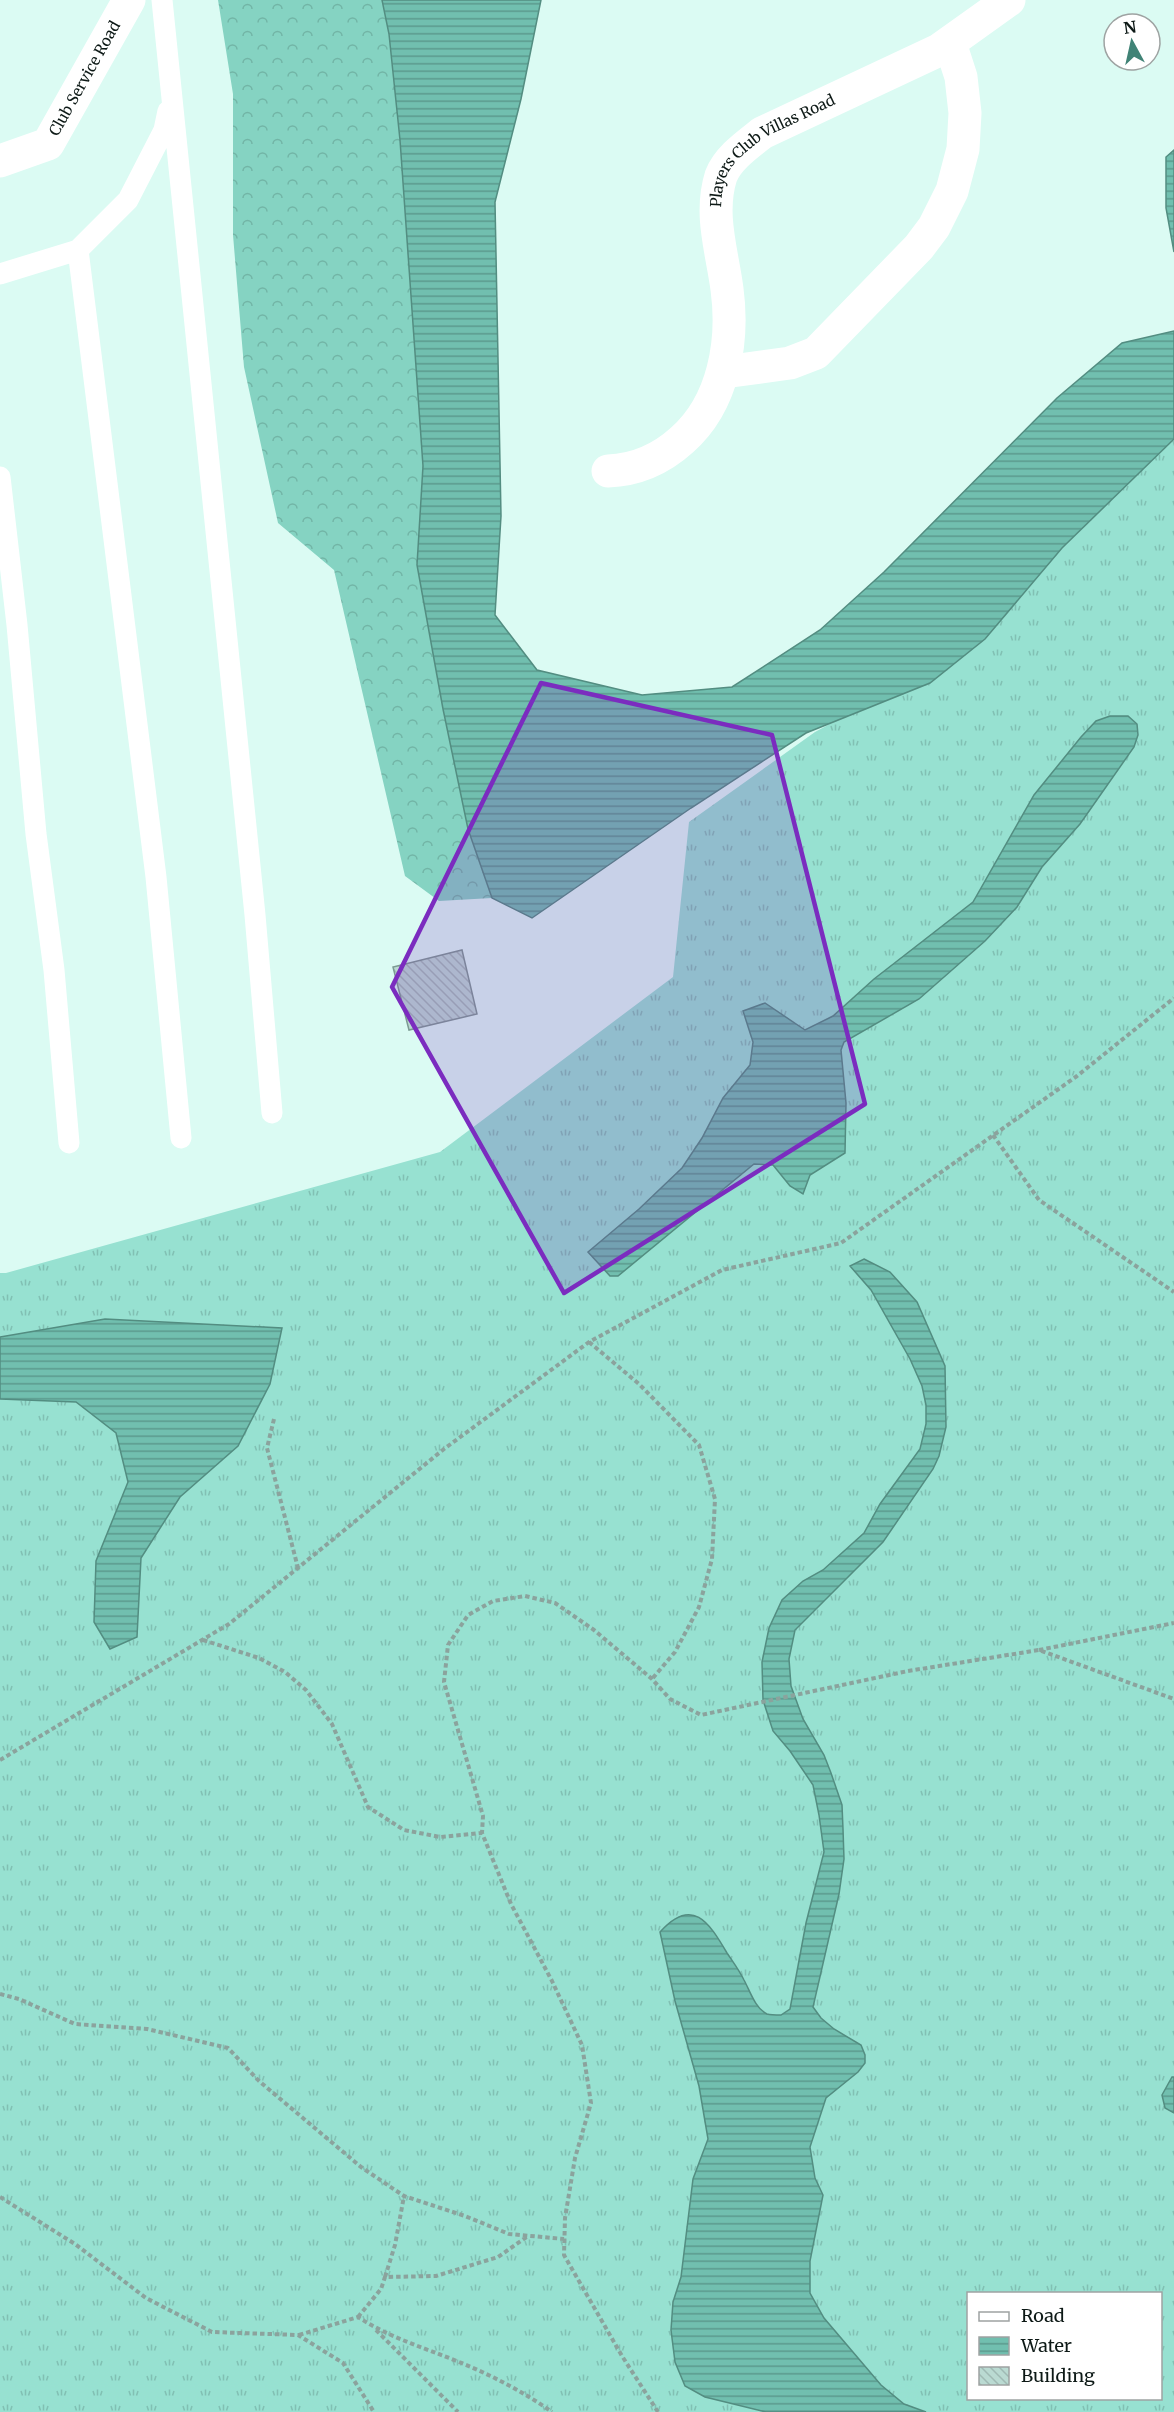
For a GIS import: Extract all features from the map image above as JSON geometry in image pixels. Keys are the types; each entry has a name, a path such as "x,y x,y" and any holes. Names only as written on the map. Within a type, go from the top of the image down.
{"street":[{"name":"Club Service Road","path":"0,161 48,144 129,0"},
{"name":"Players Club Villas Road","path":"608,471 645,464 670,451 689,434 706,413 724,372 728,343 727,290 717,234 715,203 722,174 739,151 762,134 939,50 1009,0"},
{"path":"724,372 789,363 816,352 919,247 934,227 952,191 963,149 965,113 961,77 950,43"}],"lane":[{"path":"162,0 255,915 272,1113"},
{"path":"0,274 78,250 128,200 164,130 172,96"},
{"path":"78,250 156,877 181,1138"},
{"path":"0,477 18,636 36,834 54,970 69,1143"}],"path":[{"path":"0,1760 229,1624 444,1449 589,1342 722,1270 841,1243 1077,1076 1174,998"},
{"path":"993,1135 1039,1200 1174,1292"},
{"path":"589,1342 639,1384 699,1445 715,1499 712,1558 699,1607 675,1652 652,1679"},
{"path":"274,1419 267,1448 298,1568"},
{"path":"658,2412 564,2255 565,2218 575,2157 591,2103 582,2045 552,1981 511,1904 482,1833 483,1816 444,1682 448,1645 468,1615 493,1601 525,1596 555,1603 594,1630 652,1679 670,1699 701,1715 908,1671 1038,1650 1174,1623"},
{"path":"202,1640 259,1658 285,1672 306,1690 332,1724 369,1807 404,1830 440,1837 482,1833"},
{"path":"1038,1650 1174,1699"},
{"path":"0,1994 19,1998 75,2024 147,2029 228,2048 259,2081 361,2167 404,2196 465,2216 509,2234 564,2239"},
{"path":"0,2197 75,2244 146,2298 212,2332 298,2335 358,2317 381,2289 395,2245 404,2196"},
{"path":"385,2277 436,2276 498,2257 529,2236"},
{"path":"358,2317 409,2344 459,2362 533,2398 552,2412"},
{"path":"372,2326 458,2412"},
{"path":"298,2335 343,2363 374,2412"}],"highlighted area":[{"path":"541,683 772,735 865,1104 564,1293 392,987"}],"green space":[{"path":"218,0 382,0 389,34 400,140 423,466 417,565 468,829 492,898 439,901 405,876 334,570 278,523 244,367 233,235 233,94"},
{"path":"1174,425 1174,2412 0,2412 0,1273 440,1152 673,977 689,822 815,732 889,692"}],"water":[{"path":"382,0 541,0 521,99 495,202 501,516 495,615 537,670 642,695 732,687 820,630 884,572 1057,398 1122,343 1174,331 1174,439 1062,548 985,639 930,683 806,733 691,808 532,918 492,898 468,829 417,565 423,466 400,140 389,34"},
{"path":"1174,150 1174,252 1166,208 1166,157"},
{"path":"1110,716 1128,716 1137,724 1138,735 1134,747 1080,824 1042,867 1017,907 985,941 919,999 844,1042 841,1050 846,1103 845,1153 810,1175 803,1194 790,1186 773,1165 754,1164 618,1276 610,1276 588,1252 639,1209 682,1168 702,1138 723,1098 750,1065 753,1042 743,1011 765,1003 805,1030 833,1016 874,979 973,902 1034,795 1096,721"},
{"path":"864,1259 890,1272 917,1302 945,1366 946,1427 939,1456 933,1469 883,1542 795,1630 789,1659 791,1686 803,1719 824,1755 842,1805 844,1859 839,1894 813,2007 821,2018 834,2029 861,2045 865,2055 865,2063 858,2072 826,2098 810,2147 815,2178 823,2195 810,2261 810,2293 824,2318 881,2385 904,2404 926,2412 766,2412 705,2397 685,2386 675,2362 671,2330 673,2302 681,2277 693,2179 708,2139 699,2086 675,2001 660,1932 671,1921 681,1916 699,1917 720,1942 759,2008 767,2014 774,2015 781,2015 790,2009 806,1923 824,1852 813,1785 773,1731 763,1700 762,1662 769,1628 782,1600 803,1581 823,1570 864,1533 880,1504 920,1449 926,1424 926,1405 922,1386 910,1359 871,1290 850,1266"},
{"path":"105,1319 282,1328 270,1384 238,1446 180,1497 141,1558 137,1637 110,1649 94,1622 96,1561 128,1482 116,1433 76,1402 0,1399 0,1337"},
{"path":"1174,2077 1174,2113 1165,2108 1162,2095"}],"building":[{"path":"462,950 477,1014 409,1030 393,967"}]}
